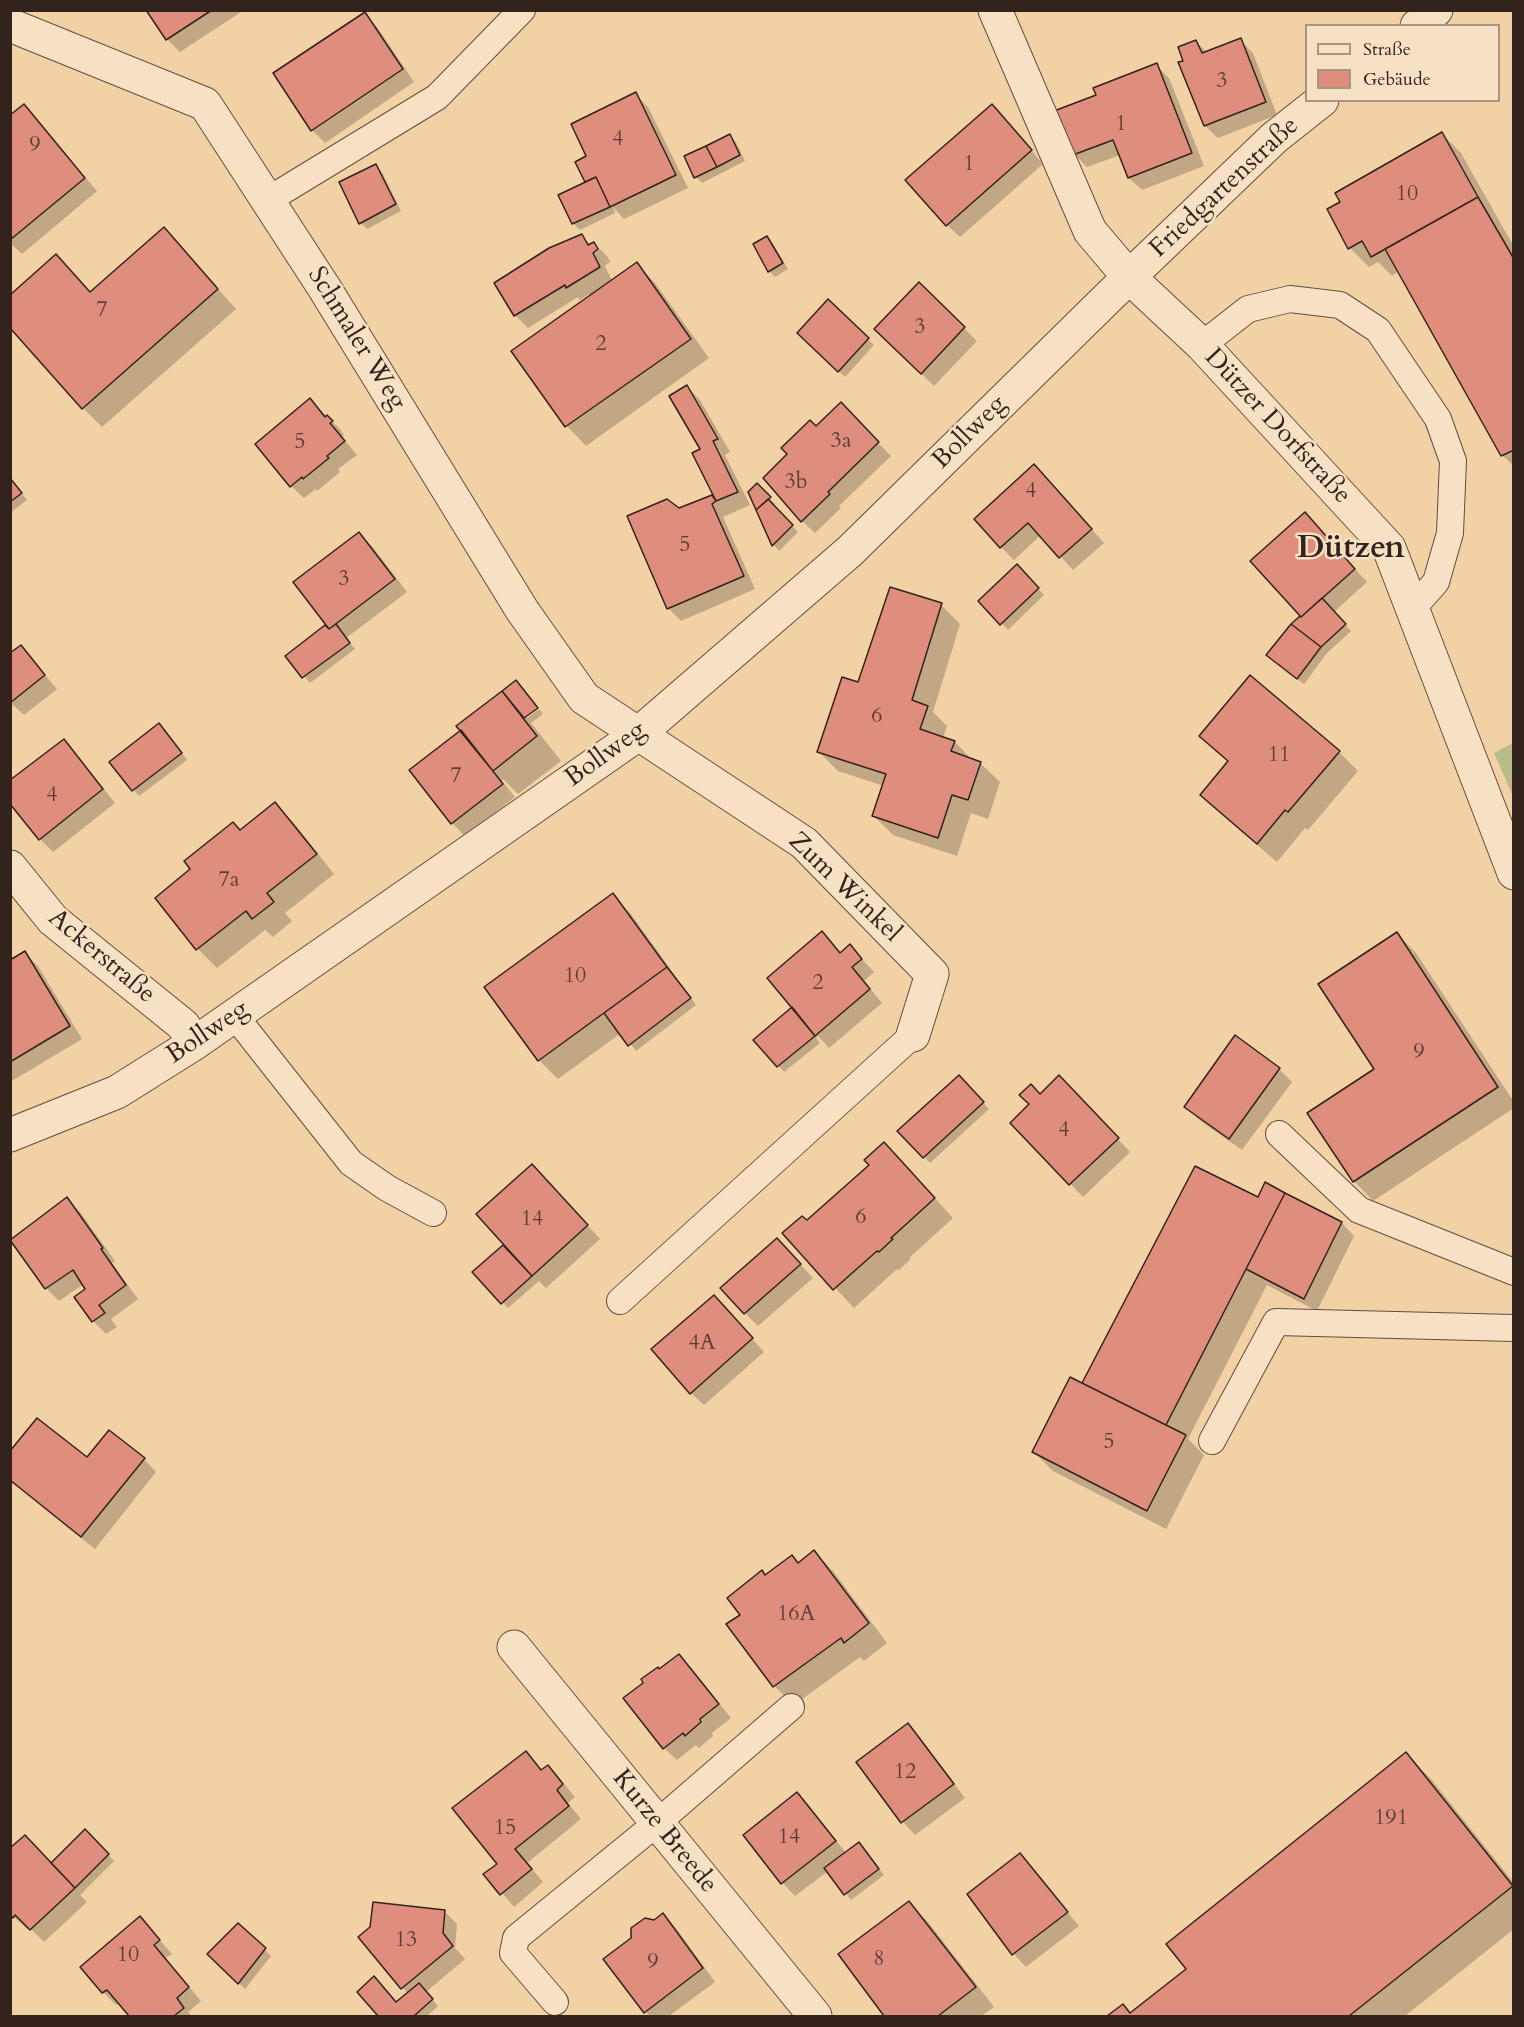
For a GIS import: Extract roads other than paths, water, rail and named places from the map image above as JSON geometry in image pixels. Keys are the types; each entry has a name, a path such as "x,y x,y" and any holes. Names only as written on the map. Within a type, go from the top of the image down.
{"street":[{"name":"Dützer Dorfstraße","path":"994,10 1090,231 1129,277 1202,345 1389,548 1514,873"},
{"path":"1419,24 1436,10"},
{"name":"Schmaler Weg","path":"10,25 206,104 325,289 522,610 584,698 637,735"},
{"name":"Friedgartenstraße","path":"1129,277 1274,138 1319,102"},
{"name":"Bollweg","path":"10,1135 117,1092 195,1043 637,735 850,551 1129,277"},
{"name":"Zum Winkel","path":"637,735 804,843 932,974 913,1035"},
{"name":"Ackerstraße","path":"10,867 53,920 183,1025 195,1043"},
{"name":"Kurze Breede","path":"514,1647 815,2016"}],"lane":[{"path":"268,200 437,97 522,10"},
{"path":"1202,345 1248,309 1290,298 1340,305 1378,330 1438,419 1453,461 1450,533 1436,582 1412,609"},
{"path":"235,1016 351,1163 387,1188 433,1213"},
{"path":"620,1301 913,1035"},
{"path":"1279,1134 1359,1210 1514,1272"},
{"path":"1212,1441 1276,1322 1514,1328"},
{"path":"555,2002 513,1953 516,1938 657,1823 791,1707"}],"district":[{"name":"Dützen","path":"1351,550"}]}
